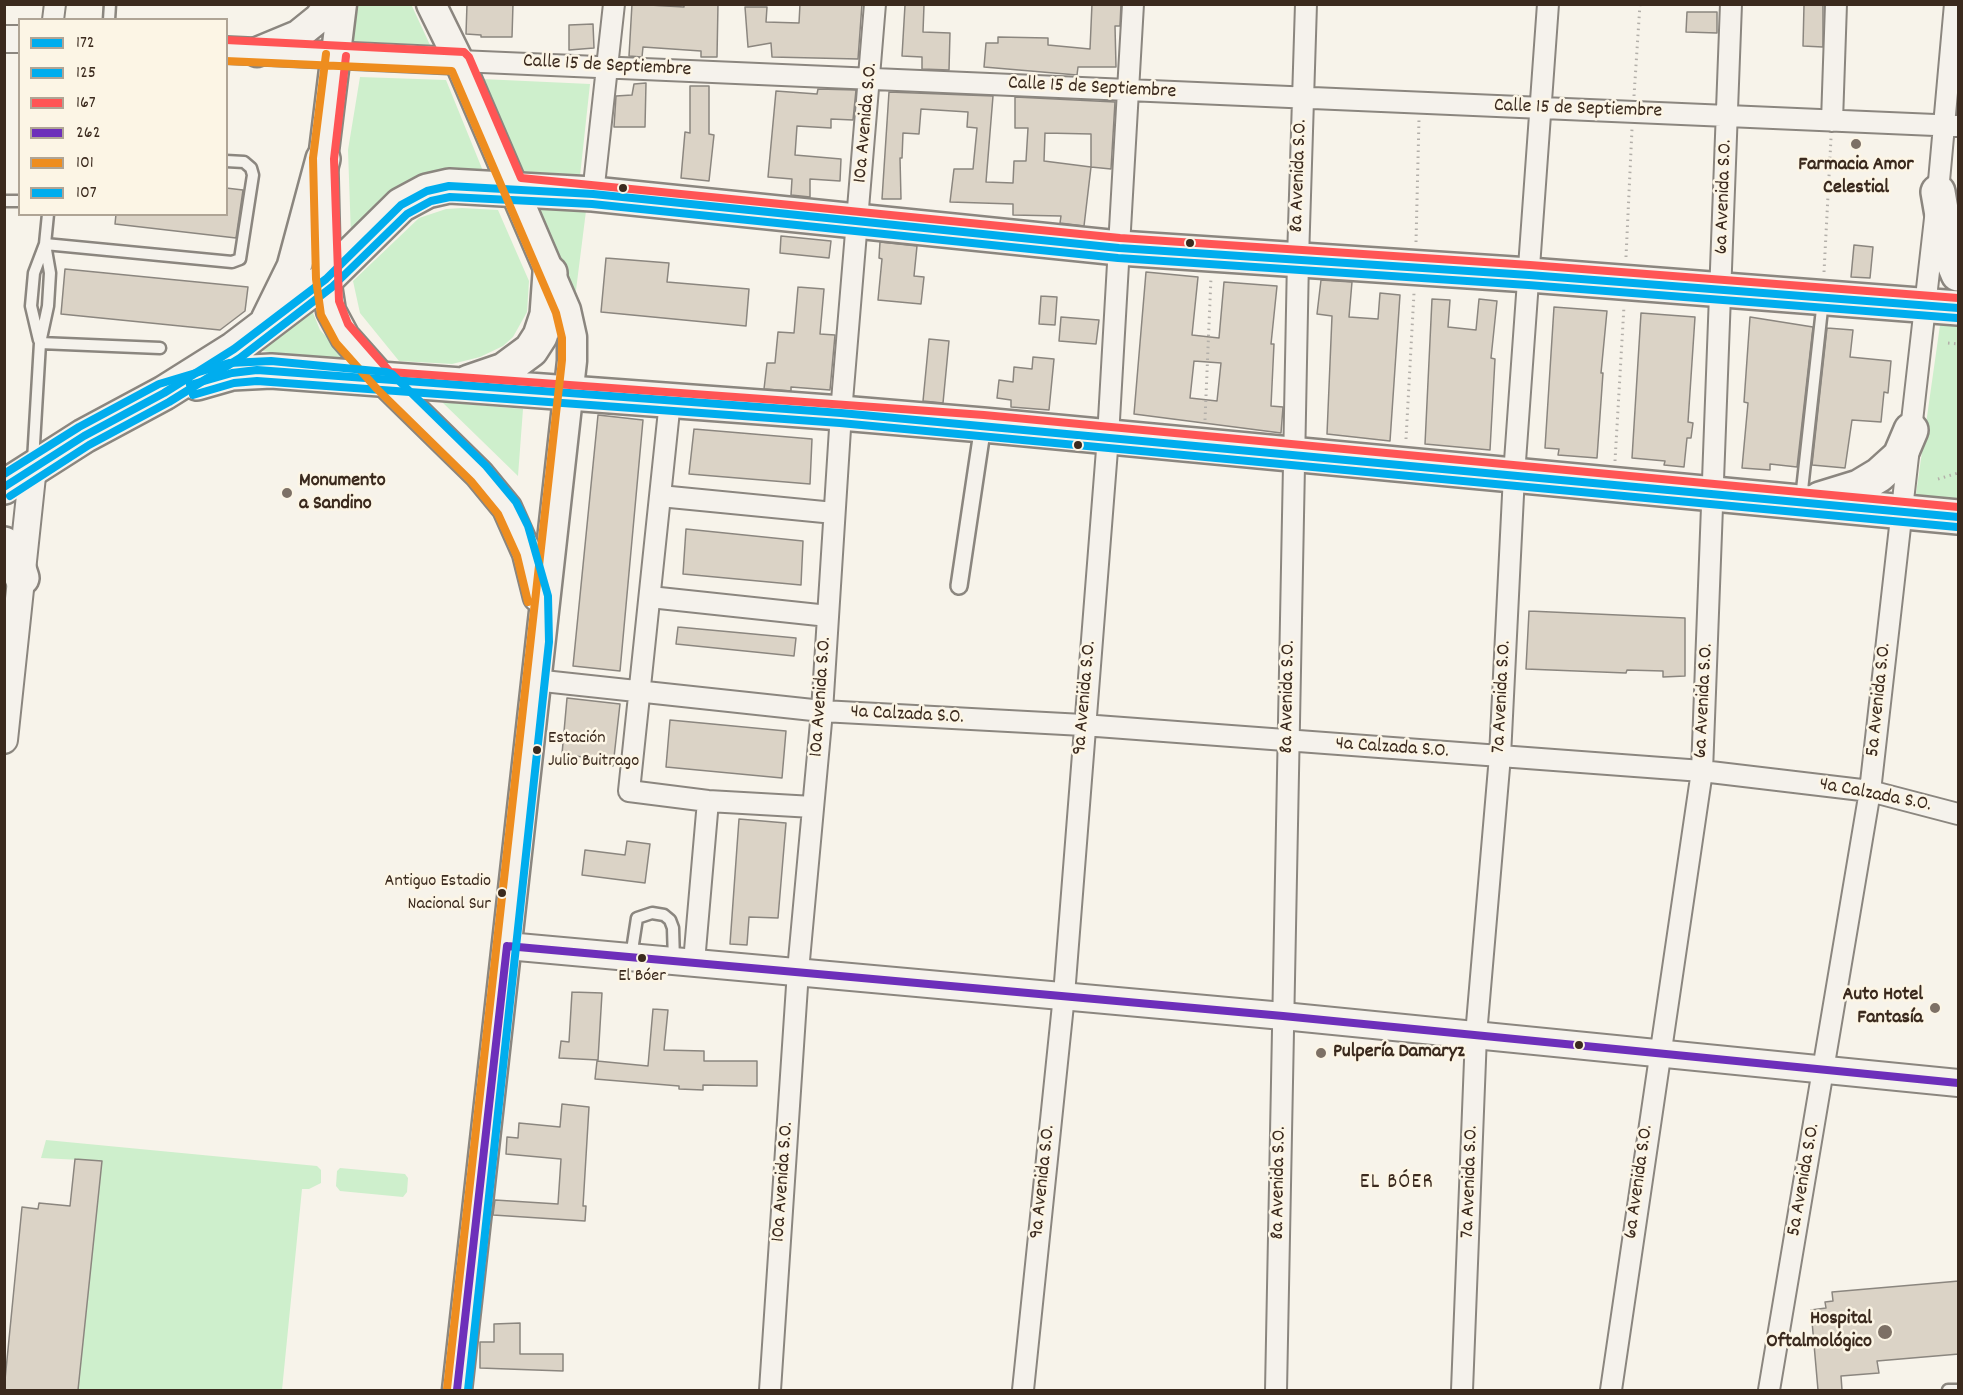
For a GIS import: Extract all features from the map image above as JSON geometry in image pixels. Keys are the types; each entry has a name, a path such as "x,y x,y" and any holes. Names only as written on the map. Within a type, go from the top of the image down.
{"highway":[{"path":"263,329 281,299 294,267 323,159"},
{"path":"4,488 33,467 84,436 164,393 263,329 326,279 394,211 416,195 436,188 460,185 594,194 1119,248 1528,275 1959,308"},
{"path":"1938,192 1948,250 1959,274"},
{"path":"452,385 504,370 531,350 540,336 548,315 550,273"},
{"path":"164,393 232,373 257,370 983,424 1959,517"},
{"path":"1801,503 1846,492 1879,475 1900,456 1911,430"},
{"path":"4,544 14,553 22,578"}],"main road":[{"path":"256,52 298,35 319,18 329,4"},
{"path":"342,4 323,159 326,279 329,303 339,330 385,381 479,474 507,508 527,553 538,598 539,641"},
{"path":"431,4 459,61 566,310 572,337 568,393 534,680 507,946 457,1390"}],"street":[{"path":"594,194 614,4"},
{"name":"10a Avenida S.O.","path":"770,1390 798,971 822,711 841,414 871,79 875,4"},
{"name":"9a Avenida S.O.","path":"1023,1390 1064,996 1083,725 1108,437 1133,4"},
{"name":"8a Avenida S.O.","path":"1276,1390 1298,259 1306,4"},
{"name":"7a Avenida S.O.","path":"1462,1390 1476,1035 1500,756 1514,475 1548,4"},
{"name":"6a Avenida S.O.","path":"1611,1390 1658,1054 1702,771 1731,4"},
{"path":"1832,121 1836,4"},
{"name":"5a Avenida S.O.","path":"1769,1390 1870,791 1923,306 1938,192 1951,126 1955,4"},
{"name":"Calle 15 de Septiembre","path":"228,50 1951,126"},
{"path":"670,401 629,791 708,801 813,807"},
{"path":"959,586 983,424"},
{"path":"4,740 33,467"},
{"path":"660,496 834,513"},
{"path":"650,597 828,616"},
{"name":"4a Calzada S.O.","path":"534,680 822,711 1083,725 1702,771 1870,791 1959,814"},
{"path":"684,962 708,801"},
{"path":"507,946 1283,1016 1959,1083"}],"lane":[{"path":"45,244 232,262 240,259 253,175 244,162 228,161"},
{"path":"40,344 31,306 34,273 45,244 48,216"},
{"path":"33,467 40,344 48,306 50,273 45,244"},
{"path":"1801,503 1823,298"},
{"path":"40,344 160,348"},
{"path":"631,957 637,918 652,913 664,915 670,921 684,962"},
{"path":"1948,1390 1959,1390"}],"path":[{"path":"1614,485 1640,4"},
{"path":"1405,465 1415,268 1419,103"},
{"path":"1823,298 1832,121"},
{"path":"1204,446 1212,254"},
{"path":"1948,343 1959,344"},
{"path":"1938,480 1959,472"}],"green space":[{"path":"411,4 430,45 350,41 354,5"},
{"path":"360,77 446,80 483,171 450,169 424,173 400,186 351,236 348,150"},
{"path":"482,79 590,84 580,176 520,171"},
{"path":"532,199 587,203 574,306"},
{"path":"446,209 498,210 529,281 527,312 513,337 503,346 480,357 452,364 399,361 360,313 353,281 419,218"},
{"path":"309,303 320,330 353,365 256,350"},
{"path":"1941,318 1958,319 1958,505 1916,494"},
{"path":"442,402 523,409 518,476"},
{"path":"46,1140 317,1166 321,1170 321,1183 309,1189 302,1189 282,1390 78,1390 101,1161 41,1158"},
{"path":"340,1168 405,1174 408,1178 407,1192 403,1197 340,1191 336,1186 337,1171"}],"building":[{"path":"467,4 513,4 512,37 481,37 481,35 466,34"},
{"path":"632,4 684,7 684,4 718,4 717,57 701,57 701,51 643,47 642,57 629,56"},
{"path":"800,4 862,4 858,59 772,57 771,43 748,47 745,7 767,7 766,22 799,23"},
{"path":"1092,4 1121,4 1120,26 1115,26 1116,67 1078,67 1077,75 984,67 986,43 998,43 998,37 1048,38 1048,45 1090,49"},
{"path":"905,5 924,5 923,32 950,33 949,70 922,69 922,57 902,56"},
{"path":"1804,5 1823,5 1823,47 1803,46"},
{"path":"1687,12 1717,12 1717,33 1686,32"},
{"path":"593,24 594,48 569,50 569,25"},
{"path":"646,83 645,127 614,127 616,96 632,95 634,84"},
{"path":"690,86 709,86 709,134 714,135 709,181 681,178 685,132 690,133"},
{"path":"818,89 856,90 853,120 831,119 831,128 797,126 795,155 841,159 840,181 810,179 810,197 791,195 792,179 768,177 776,91 817,94"},
{"path":"889,92 993,96 986,182 1013,183 1014,161 1026,161 1028,128 1015,128 1015,97 1115,102 1111,169 1091,167 1084,226 1060,223 1061,216 1013,215 1013,204 950,202 954,169 973,169 977,128 967,127 968,112 921,109 919,134 903,133 902,158 900,158 901,199 882,199","holes":["1045,133 1091,134 1091,167 1044,161"]},
{"path":"228,188 243,190 236,238 115,224 116,216 228,216"},
{"path":"781,236 831,241 829,258 780,253"},
{"path":"880,242 917,246 914,276 924,277 921,304 878,300 882,259 879,258"},
{"path":"1854,245 1873,247 1870,278 1851,277"},
{"path":"606,258 669,263 667,282 749,289 746,326 601,312"},
{"path":"65,269 248,287 245,311 220,330 61,314"},
{"path":"1146,272 1198,277 1192,335 1219,338 1224,282 1277,286 1271,344 1274,344 1271,406 1283,407 1281,433 1134,414","holes":["1194,361 1221,363 1217,401 1190,398"]},
{"path":"1321,280 1352,282 1349,317 1378,319 1380,293 1400,295 1390,441 1327,434 1332,316 1317,314"},
{"path":"798,287 824,289 820,334 835,335 830,390 791,387 791,391 764,389 767,363 775,363 778,332 794,333"},
{"path":"1041,296 1057,297 1055,325 1039,324"},
{"path":"1432,299 1450,300 1448,327 1476,330 1479,299 1497,301 1491,358 1495,359 1490,450 1425,444"},
{"path":"1554,307 1607,311 1597,458 1558,455 1559,449 1545,448"},
{"path":"1641,313 1695,317 1688,422 1693,423 1691,438 1687,438 1684,467 1664,465 1665,461 1632,458"},
{"path":"1061,317 1099,320 1096,344 1059,341"},
{"path":"1750,317 1813,327 1797,467 1770,464 1770,470 1742,468 1748,403 1744,402"},
{"path":"1827,328 1853,330 1850,357 1891,361 1888,393 1884,392 1881,422 1852,420 1845,468 1812,465"},
{"path":"929,339 949,341 943,403 923,401"},
{"path":"1033,357 1054,359 1049,410 1011,407 1011,400 997,398 999,380 1013,382 1014,367 1032,369"},
{"path":"598,415 643,420 620,671 573,666"},
{"path":"694,429 812,439 810,484 689,474"},
{"path":"686,529 803,541 801,585 683,574"},
{"path":"1529,611 1685,618 1685,676 1663,677 1663,671 1627,670 1626,673 1526,669"},
{"path":"678,627 796,638 794,656 676,644"},
{"path":"567,698 620,704 613,766 596,764 596,759 562,754"},
{"path":"670,720 786,731 782,778 666,767"},
{"path":"739,819 786,823 778,918 749,917 747,945 730,944"},
{"path":"627,841 650,844 645,883 582,875 585,850 625,855"},
{"path":"572,992 602,993 598,1060 559,1058 561,1041 569,1042"},
{"path":"653,1009 668,1010 664,1050 704,1051 704,1061 757,1061 757,1086 703,1085 703,1090 679,1089 679,1086 595,1079 597,1061 648,1066"},
{"path":"562,1104 589,1107 583,1206 586,1206 585,1221 493,1215 495,1200 558,1204 561,1159 506,1154 507,1137 518,1138 519,1123 560,1127"},
{"path":"75,1159 102,1161 78,1390 4,1390 22,1207 38,1209 39,1203 70,1206"},
{"name":"Hospital Oftalmológico","path":"1959,1281 1959,1354 1877,1361 1879,1373 1841,1376 1842,1390 1818,1390 1811,1310 1826,1308 1825,1302 1833,1301 1832,1292"},
{"path":"520,1323 520,1354 563,1354 563,1371 480,1368 480,1342 494,1342 494,1324"}],"transit line":[{"name":"167","path":"228,40 464,52 469,57 521,178 1120,238 1530,265 1958,298"},
{"name":"101","path":"326,54 313,158 316,279 321,315 336,343 377,389 471,481 498,514 517,556 528,602"},
{"name":"167","path":"346,56 334,159 339,301 348,324 390,372 984,415 1958,507"},
{"name":"101","path":"228,61 452,71 556,313 562,338 562,360 447,1389"},
{"name":"172","path":"4,487 84,436 164,393 234,349 326,279 401,205 427,191 449,186 593,194 1119,248 1529,275 1958,308"},
{"name":"125","path":"10,496 89,445 169,402 240,358 332,287 407,214 431,201 450,197 592,204 1118,258 1528,285 1957,318"},
{"name":"107","path":"4,474 79,427 159,384 229,363 271,361 392,374 486,466 516,502 528,526 548,596 549,642 468,1390"},
{"name":"172","path":"190,385 232,373 257,370 841,413 1958,517"},
{"name":"125","path":"193,395 234,383 257,381 840,423 1957,527"},
{"name":"262","path":"507,946 1283,1016 1958,1083"},
{"name":"262","path":"457,1390 507,946"}],"place":[{"name":"Farmacia Amor Celestial","path":"1856,144"},
{"name":"Monumento a Sandino","path":"287,493"},
{"name":"Estación Julio Buitrago","path":"537,750"},
{"name":"Antiguo Estadio Nacional Sur","path":"502,893"},
{"name":"El Bóer","path":"642,958"},
{"name":"Auto Hotel Fantasía","path":"1935,1008"},
{"name":"Pulpería Damaryz","path":"1321,1053"},
{"name":"Hospital Oftalmológico","path":"1885,1332"}],"district":[{"name":"EL BÓER","path":"1397,1184"}]}
